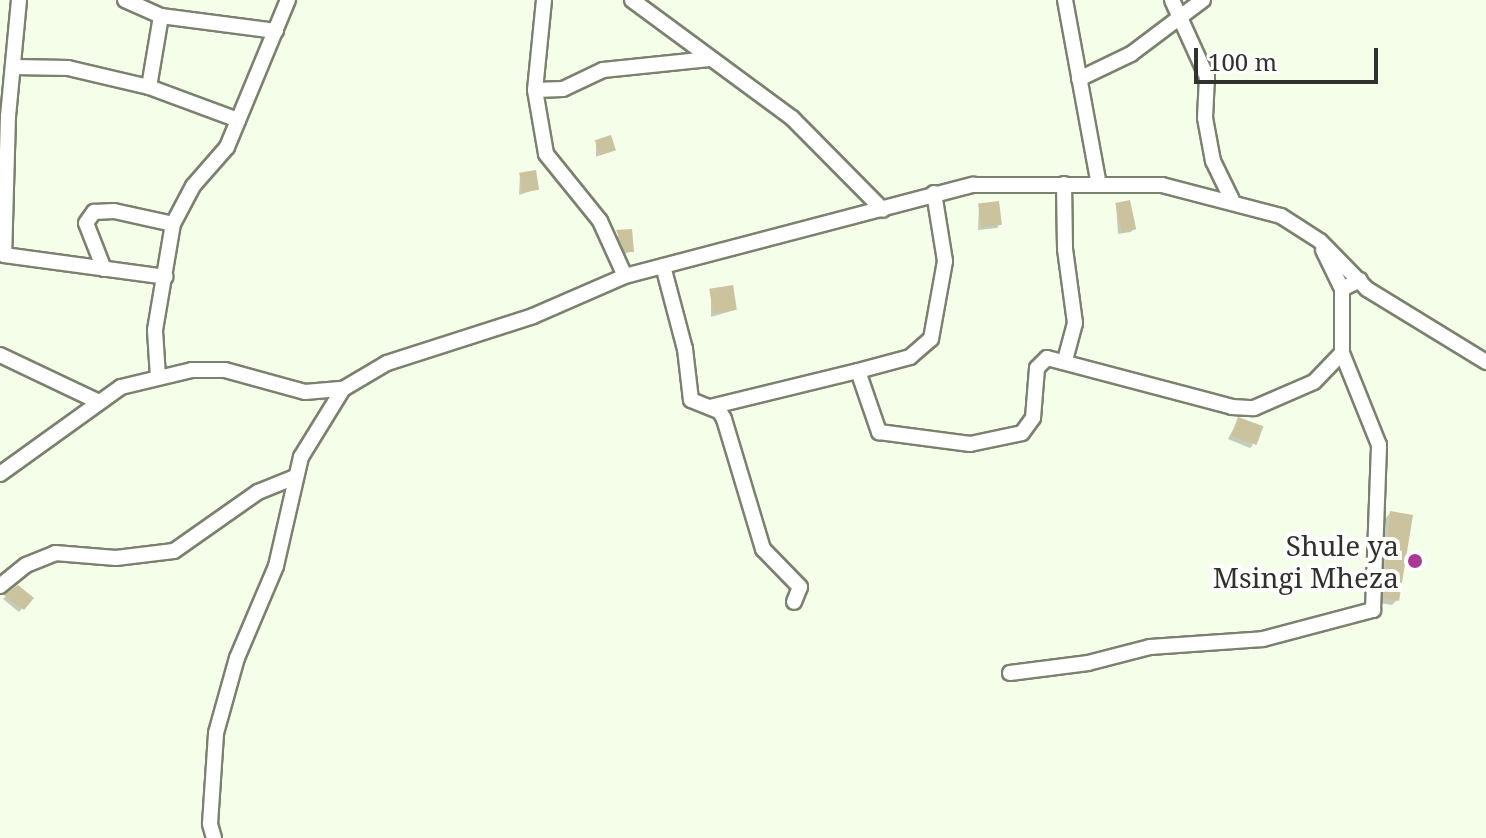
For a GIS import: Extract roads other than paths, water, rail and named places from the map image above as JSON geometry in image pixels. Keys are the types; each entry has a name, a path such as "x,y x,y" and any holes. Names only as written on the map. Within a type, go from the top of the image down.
{"street":[{"path":"19,0 4,159 4,255 166,277"},
{"path":"125,0 161,16 276,31"},
{"path":"158,377 155,330 173,224 193,186 227,147 288,0"},
{"path":"544,0 535,90 546,154 600,221 625,276"},
{"path":"632,0 792,118 883,210"},
{"path":"1065,0 1099,185"},
{"path":"1172,0 1207,77 1205,118 1213,161 1232,200"},
{"path":"1079,79 1131,54 1203,0"},
{"path":"149,87 161,16"},
{"path":"535,90 563,89 603,70 709,59"},
{"path":"14,67 68,68 149,87 238,120"},
{"path":"1064,184 1065,249 1075,323 1065,361"},
{"path":"0,474 97,401 158,377 225,370 305,392 343,389 400,357 533,316 625,276 973,185 1162,185 1232,200 1281,216 1320,241 1360,280 1400,311 1486,362"},
{"path":"663,266 685,349 691,400 698,407 710,407 910,357 931,339 945,261 934,193"},
{"path":"104,269 86,223 94,212 114,211 173,224"},
{"path":"1010,673 1088,663 1150,647 1263,639 1373,610 1379,445 1342,353 1342,289 1320,241"},
{"path":"1342,289 1360,280"},
{"path":"858,371 879,432 970,444 1022,433 1033,418 1040,361 1065,361 1232,407 1254,408 1314,382 1342,353"},
{"path":"0,355 97,401"},
{"path":"214,838 210,824 216,733 237,658 276,566 293,478 343,389"},
{"path":"710,407 724,419 763,549 800,587 794,602"},
{"path":"0,586 26,565 55,553 116,558 174,551 258,492 293,478"}],"place":[{"name":"Shule ya Msingi Mheza","path":"1415,561"}]}
